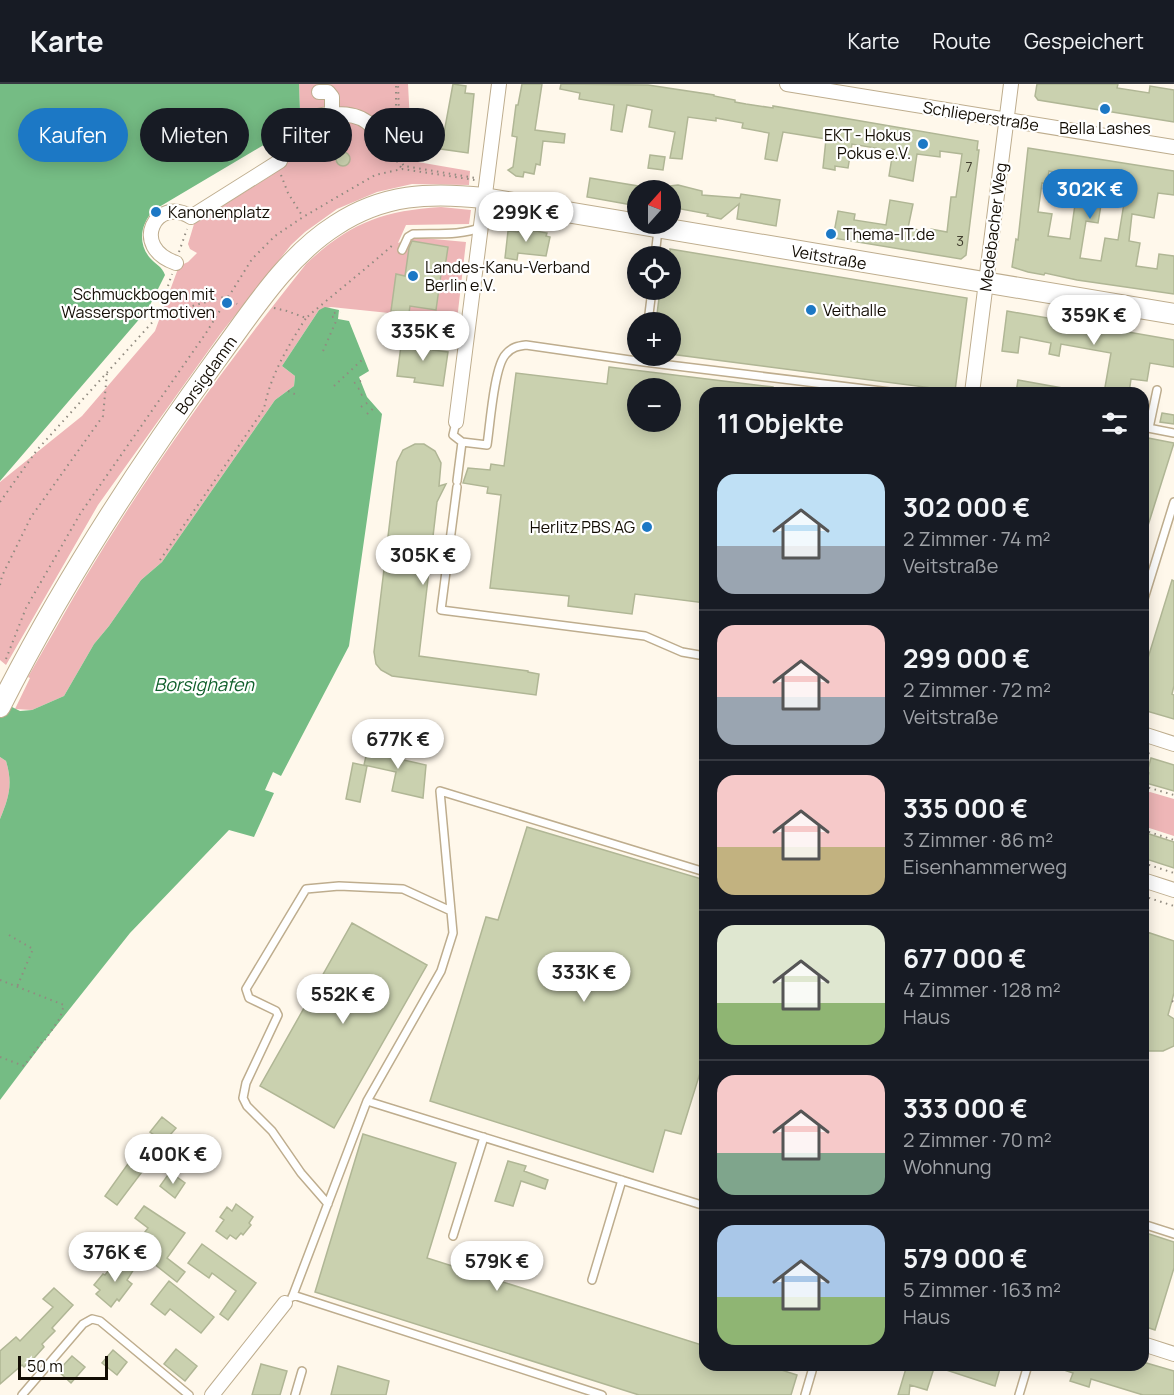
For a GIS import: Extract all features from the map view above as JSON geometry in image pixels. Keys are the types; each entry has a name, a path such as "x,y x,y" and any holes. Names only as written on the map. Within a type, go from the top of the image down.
{"street":[{"path":"456,422 482,227 482,186 499,84"},
{"name":"Schlieperstraße","path":"787,84 1174,147"},
{"name":"Medebacher Weg","path":"973,387 1011,84"},
{"path":"322,103 364,120"},
{"path":"176,263 161,257 154,250 151,238 152,228 158,218 172,211 185,213 191,217 278,162"},
{"name":"Veitstraße","path":"482,186 627,221"},
{"name":"Borsigdamm","path":"0,707 11,668 128,488 190,396 299,254 336,225 367,208 408,196 441,194 482,186"},
{"name":"Veitstraße","path":"681,232 1174,314"},
{"path":"1149,740 1174,744"},
{"path":"1149,888 1174,890"},
{"path":"212,1395 289,1300"},
{"path":"1149,1346 1174,1354"}],"lane":[{"path":"402,250 408,237 413,234 470,232 482,227"},
{"path":"456,422 453,435 462,442 487,445 499,368 504,355 513,347 526,345 627,357"},
{"path":"681,364 840,387"},
{"path":"1149,418 1157,390"},
{"path":"1149,429 1174,433"},
{"path":"462,442 441,610 645,636 682,652 699,655"},
{"path":"1149,582 1174,501"},
{"path":"602,1395 289,1300 367,1101 441,971 453,933 440,791 699,870"},
{"path":"328,1204 272,1131 247,1106 243,1098 246,1083 278,1015 276,1011 249,998 246,989 306,889 339,885 403,889 451,911"},
{"path":"367,1101 699,1204"},
{"path":"453,1236 484,1137"},
{"path":"592,1280 622,1180"},
{"path":"1149,1226 1174,1234"},
{"path":"22,1395 83,1324 92,1319 100,1321 189,1395"},
{"path":"295,1395 302,1371"},
{"path":"805,1395 812,1371"},
{"path":"1019,1395 1026,1371"}],"path":[{"path":"397,84 398,108"},
{"path":"280,162 281,177 303,217"},
{"path":"399,162 403,167 482,186"},
{"path":"11,668 31,599 80,514 206,333 252,259 275,236 375,175 403,167 482,186"},
{"path":"0,502 37,450 158,315 191,217"},
{"path":"160,560 264,409 278,366 306,318 366,269 397,240"},
{"path":"158,315 227,296"},
{"path":"254,310 274,308 306,318"},
{"path":"334,313 339,316"},
{"path":"332,317 339,316"},
{"path":"323,351 339,316"},
{"path":"334,386 363,358"},
{"path":"0,585 2,576 31,516 103,417 107,373"},
{"path":"354,383 361,381"},
{"path":"358,389 363,387"},
{"path":"288,391 299,396"},
{"path":"361,395 365,393"},
{"path":"361,407 370,401"},
{"path":"367,414 375,407"},
{"path":"1149,788 1174,795"},
{"path":"1149,832 1174,840"},
{"path":"1149,865 1174,873"},
{"path":"1149,890 1174,906"},
{"path":"9,935 33,949 17,987"},
{"path":"0,980 64,1005 60,1018 24,1066 0,1056"}],"shaded area":[{"path":"299,84 408,84 409,108 364,108 364,162 418,162 470,171 469,185 412,184 377,192 337,209 291,245 221,333 98,505 6,665 0,660 0,482 82,416 155,331 179,266 188,262 197,253 190,249 188,244 194,224 272,175 274,162 352,162 352,108 300,108"},
{"path":"441,207 471,210 469,224 406,225 398,243 412,237 466,242 457,320 331,307 319,310 282,366 295,376 294,386 275,400 162,562 141,580 94,644 64,696 32,710 15,709 30,678 28,677 85,578 136,497 218,378 306,264 337,238 368,222 401,212"},
{"path":"0,757 6,761 10,784 0,819"},
{"path":"1149,792 1174,799 1174,836 1149,828"}],"water":[{"path":"0,84 299,84 300,108 261,108 261,146 249,154 249,108 140,108 140,162 235,162 154,210 150,215 142,233 143,246 165,275 148,309 0,481"},
{"name":"Borsighafen","path":"325,307 339,310 338,319 349,321 369,371 359,377 367,397 382,414 349,646 281,776 273,772 265,790 274,793 254,837 229,830 130,933 0,1100 0,819 10,784 6,761 0,757 0,701 20,711 32,710 64,696 94,644 141,580 162,562 275,400 294,386 295,376 282,366 319,310"}],"building":[{"path":"453,84 466,86 465,93 474,94 468,153 445,150 445,127"},
{"path":"522,84 542,84 535,130 565,134 564,143 543,141 540,165 536,164 534,174 524,172 523,177 516,176 508,170 513,167 517,137 512,136 516,105 518,105"},
{"path":"561,84 648,85 714,95 746,104 773,108 773,106 978,141 977,150 979,150 966,255 961,259 833,238 838,211 855,214 854,220 886,225 890,200 913,204 908,228 947,232 951,197 956,197 962,154 940,151 940,157 917,154 913,181 889,176 893,151 852,144 848,168 835,166 835,170 823,168 826,139 783,132 777,161 765,159 769,133 742,128 743,123 716,118 716,121 688,117 682,159 670,158 675,132 649,127 652,110 627,105 622,132 611,130 614,105 579,99 580,93 560,89"},
{"path":"1037,84 1118,84 1117,88 1149,93 1150,86 1174,90 1174,122 1038,100 1035,96"},
{"path":"1028,148 1174,171 1174,195 1158,193 1154,218 1132,214 1129,241 1140,243 1136,266 1157,269 1159,254 1174,256 1174,294 1045,273 1044,275 1012,267 1016,239 1018,240","holes":["1049,171 1079,177 1070,239 1048,236 1052,214 1038,212 1042,183 1047,184","1104,187 1126,191 1118,240 1105,238 1101,261 1080,258 1086,221 1098,223"]},
{"path":"650,155 665,157 663,170 648,168"},
{"path":"337,162 349,162 343,166"},
{"path":"590,178 627,184 627,204 587,197"},
{"path":"681,186 702,191 702,195 740,198 741,194 780,200 776,226 737,219 739,204 721,219 707,216 708,214 681,209"},
{"path":"519,228 547,233 546,236 550,237 546,256 518,253 517,260 505,258 508,231 518,232"},
{"path":"412,241 448,247 445,267 442,267 436,310 410,306 409,313 391,311 396,274 405,276"},
{"name":"Veithalle","path":"681,251 967,298 956,387 924,387 681,355 681,312 657,312 659,300 681,300"},
{"path":"1007,311 1174,340 1174,367 1150,363 1147,381 1131,379 1130,387 1105,387 1111,353 1061,344 1059,356 1049,354 1051,343 1020,337 1018,353 1002,351"},
{"path":"414,334 435,337 433,350 448,352 443,386 414,382 415,378 397,376 401,346 412,348"},
{"path":"609,367 773,387 699,387 699,602 635,594 632,614 568,606 569,596 490,588 501,495 487,493 488,487 463,483 468,468 490,470 491,464 504,466 516,373 607,384"},
{"path":"1018,380 1056,387 1017,387"},
{"path":"1162,413 1174,415 1174,424 1160,422"},
{"path":"1149,438 1174,443 1149,522"},
{"path":"415,444 424,444 435,451 441,463 439,486 446,484 437,502 419,656 539,674 536,695 392,676 376,664 374,652 397,462 403,450"},
{"path":"1172,580 1174,581 1174,686 1172,694 1174,695 1174,719 1149,712 1149,655"},
{"path":"370,738 384,741 381,755 426,765 423,798 392,791 396,772 364,765"},
{"path":"1151,758 1174,765 1174,791 1149,784"},
{"path":"353,763 367,766 360,802 346,799"},
{"path":"527,827 699,878 699,1076 681,1134 665,1130 653,1172 430,1101 486,917 498,920"},
{"path":"1149,834 1174,842 1174,868 1149,860"},
{"path":"352,923 427,965 334,1128 260,1086"},
{"path":"1149,933 1174,941 1174,993 1168,1015 1174,1019 1174,1046 1163,1051 1149,1051"},
{"path":"162,1117 176,1128 164,1142 150,1132"},
{"path":"363,1134 456,1163 427,1258 699,1344 699,1371 785,1371 797,1375 791,1395 639,1395 315,1292"},
{"path":"135,1154 148,1164 117,1205 105,1196"},
{"path":"508,1161 526,1166 524,1171 548,1180 545,1189 521,1181 513,1206 495,1201"},
{"path":"170,1172 185,1183 175,1198 160,1186"},
{"path":"236,1204 253,1217 249,1223 251,1225 243,1235 241,1233 236,1239 230,1235 227,1239 216,1231 224,1220 220,1217 227,1207 232,1211"},
{"path":"144,1206 185,1233 167,1258 185,1272 177,1282 139,1252 151,1237 145,1232 148,1228 135,1218"},
{"path":"1149,1234 1174,1242 1174,1268 1155,1330 1149,1328"},
{"path":"202,1244 256,1283 228,1320 220,1314 236,1291 212,1273 209,1278 188,1263"},
{"path":"122,1260 134,1269 127,1280 132,1284 119,1301 117,1299 111,1307 96,1294 100,1290 94,1285 103,1274 105,1275 111,1267 114,1269"},
{"path":"169,1281 214,1317 201,1333 170,1309 165,1315 151,1304"},
{"path":"54,1288 73,1305 52,1328 55,1331 42,1344 44,1347 35,1357 0,1384 0,1351 16,1337 20,1341 53,1307 43,1299"},
{"path":"176,1349 197,1366 185,1381 164,1364"},
{"path":"113,1350 127,1362 117,1375 102,1363"},
{"path":"72,1356 85,1367 71,1383 58,1371"},
{"path":"261,1364 287,1371 280,1395 252,1395"},
{"path":"1149,1364 1174,1371 1174,1395 1143,1395 1091,1379 1089,1387 1070,1381 1073,1373 1067,1371 1149,1371"},
{"path":"338,1366 389,1381 386,1395 331,1395"},
{"path":"905,1371 933,1371 927,1390 910,1385 909,1395 898,1395"},
{"path":"949,1371 999,1371 995,1386"}],"place":[{"name":"Bella Lashes","path":"1105,109"},
{"name":"EKT - Hokus Pokus e.V.","path":"923,144"},
{"name":"Kanonenplatz","path":"156,212"},
{"name":"Thema-IT.de","path":"831,234"},
{"name":"Landes-Kanu-Verband Berlin e.V.","path":"413,276"},
{"name":"Schmuckbogen mit Wassersportmotiven","path":"227,303"},
{"name":"Veithalle","path":"811,310"},
{"name":"Herlitz PBS AG","path":"647,527"}]}
